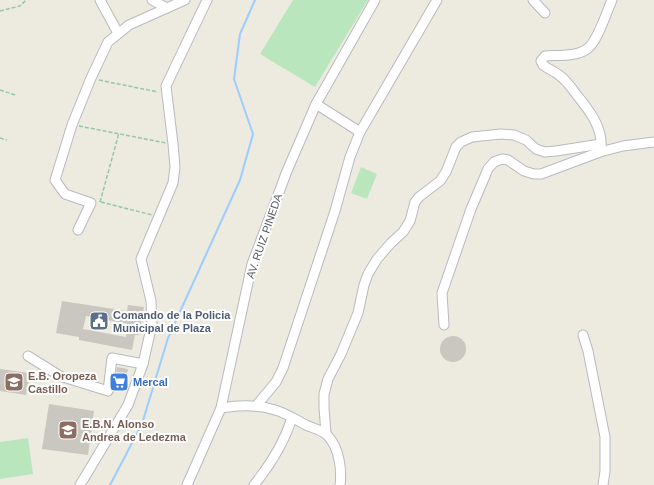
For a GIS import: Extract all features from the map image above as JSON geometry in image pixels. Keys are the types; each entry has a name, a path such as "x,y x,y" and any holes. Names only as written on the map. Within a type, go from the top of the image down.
{"street":[{"path":"100,0 118,33"},
{"path":"152,0 167,8"},
{"path":"78,230 96,202 65,194 55,180 72,125 91,78 108,42 118,33 129,25 185,0"},
{"path":"80,485 128,405 143,364 152,324 151,301 141,259 172,184 175,167 166,86 207,0"},
{"name":"AV. RUIZ PINEDA","path":"187,485 220,408 252,264 286,171 316,104 376,0"},
{"path":"256,406 276,382 283,368 335,211 348,162 360,132 437,0"},
{"path":"533,0 545,13"},
{"path":"601,148 598,130 592,114 568,84 558,74 543,65 541,61 545,56 575,53 586,50 594,43 612,0"},
{"path":"316,104 360,132"},
{"path":"326,434 324,394 328,379 341,354 358,313 368,274 377,259 403,232 410,221 415,202 419,197 440,181 446,172 456,147 461,142 472,137 501,134 514,135 526,140 536,149 545,152 654,142"},
{"path":"444,325 442,293 446,278 471,209 488,169 494,162 502,159 508,160 524,171 534,174 541,174 601,148"},
{"path":"583,335 588,351 605,437 605,471 603,485"},
{"path":"28,356 60,376 108,391 112,358 143,364"},
{"path":"220,408 239,405 256,406 276,410 326,434 332,442 340,464 340,485"},
{"path":"254,485 264,473 282,444 292,418"}],"path":[{"path":"0,11 20,6 26,0"},
{"path":"91,78 166,94"},
{"path":"0,90 16,96"},
{"path":"72,125 173,144"},
{"path":"119,133 96,202 158,217"},
{"path":"0,138 7,140"}],"green space":[{"path":"293,0 368,0 315,87 260,54"},
{"path":"361,167 377,174 367,199 351,193"},
{"path":"28,438 33,474 0,479 0,442"}],"building":[{"path":"62,301 127,311 128,305 144,307 139,335 135,335 132,350 79,340 79,337 56,333","holes":["86,316 128,324 126,337 83,329"]},
{"path":"453,336 462,340 466,349 462,358 453,362 444,358 440,349 444,340"},
{"name":"Mercal","path":"117,367 128,369 123,391 114,390"},
{"name":"E.B. Oropeza Castillo","path":"0,369 30,373 26,395 0,391"},
{"name":"E.B.N. Alonso Andrea de Ledezma","path":"49,404 94,411 88,455 42,449"}],"waterway":[{"path":"110,485 142,424 168,338 240,180 253,134 234,79 240,34 255,0"}],"place":[{"name":"Comando de la Policia Municipal de Plaza","path":"99,321"},
{"name":"E.B. Oropeza Castillo","path":"14,382"},
{"name":"Mercal","path":"119,382"},
{"name":"E.B.N. Alonso Andrea de Ledezma","path":"68,430"}]}
